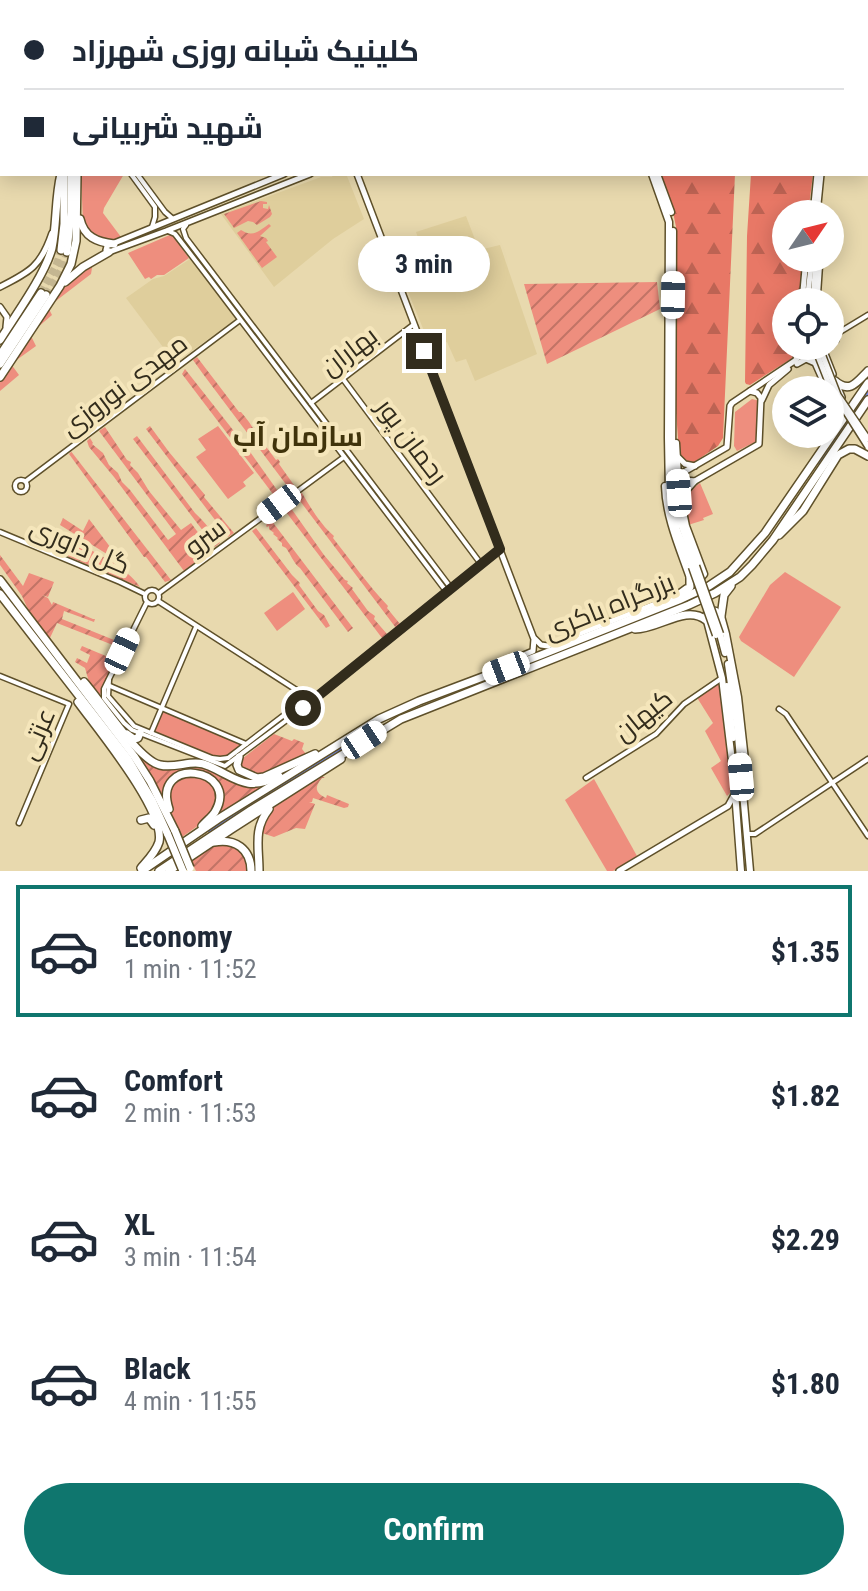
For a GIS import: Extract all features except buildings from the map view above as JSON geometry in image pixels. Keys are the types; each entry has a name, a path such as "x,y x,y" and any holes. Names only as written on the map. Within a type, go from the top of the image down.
{"highway":[{"path":"2,337 47,261 53,243 57,191 62,176"},
{"path":"63,176 64,251 71,212 71,176"},
{"path":"0,377 60,286 75,252 77,176"},
{"path":"60,286 110,247 87,235 82,226 78,202"},
{"path":"0,355 43,294 0,364"},
{"path":"844,387 857,382 868,371"},
{"name":"بزرگراه باکری","path":"844,416 868,383"},
{"name":"بزرگراه باکری","path":"159,871 261,803 384,728 422,709 689,605 740,577 773,540 868,400"},
{"name":"بزرگراه باکری","path":"140,871 335,745 399,709 709,586 730,572 765,533 822,448"},
{"path":"773,540 803,511 838,455 855,449 868,456"},
{"path":"0,573 30,619"},
{"path":"721,616 724,595 740,577"},
{"path":"0,580 142,768 189,870"},
{"path":"679,600 687,592 690,580"},
{"path":"0,594 128,759 172,833"},
{"path":"629,629 646,629 690,613 706,620"},
{"path":"66,665 83,681 139,753 153,763 168,766 200,763 244,783 272,780 307,764"},
{"path":"60,673 75,699 125,765 144,796 158,828 159,841 140,871"},
{"path":"121,729 134,739 140,733"},
{"path":"169,871 334,764 364,740"},
{"path":"239,757 239,770 262,778 335,745"},
{"path":"172,833 166,799 170,785 186,772 197,772 205,774 219,794 214,814 191,837"},
{"path":"259,871 258,830 264,816 277,801"},
{"path":"141,820 149,818 154,823 155,849"},
{"path":"208,844 225,841 237,844 249,857 251,871"}],"main road":[{"path":"110,247 280,176"},
{"path":"284,176 289,180 285,185"},
{"path":"295,176 302,178"},
{"path":"110,247 166,231 306,176"},
{"path":"355,176 534,639 533,651 512,660 506,668"},
{"path":"656,176 669,222 670,413 674,494 694,567 718,635 733,696 741,871"},
{"path":"816,200 819,176"},
{"path":"0,287 38,263 47,249 55,224"},
{"path":"0,307 7,317 2,337"},
{"path":"761,409 765,385 796,360"},
{"path":"695,481 686,480 683,475 727,447 730,406 734,401 772,381 801,360 815,363 821,376"},
{"path":"826,360 830,387 868,447"},
{"path":"828,360 838,395 868,439"},
{"path":"682,506 687,490 695,481 759,444 761,398 749,391"},
{"path":"670,413 679,493 686,526 704,574 698,581 690,580"},
{"path":"534,639 548,646 675,596 686,588 690,580 673,531 665,494 664,440 670,413"},
{"path":"677,456 685,464 696,467"},
{"path":"619,871 731,802 739,788 746,769 738,697 726,634 721,616 710,610 706,620 722,678 733,769 739,788 748,834 750,871"},
{"path":"718,635 730,700 733,769"},
{"path":"717,813 737,816"}],"street":[{"path":"135,176 155,207 151,230"},
{"path":"136,176 165,212 176,219"},
{"path":"188,221 183,229 184,234 207,272"},
{"path":"166,231 172,232 207,272 449,590"},
{"path":"177,237 179,232 184,234"},
{"path":"844,330 868,315"},
{"name":"مهدی نوروزی","path":"26,481 242,318"},
{"name":"بهاران","path":"308,405 413,325"},
{"name":"رحمان پور","path":"343,379 481,564"},
{"name":"سرو","path":"159,593 346,454"},
{"name":"گل داوری","path":"0,532 145,594"},
{"path":"158,601 159,593 154,590 150,589 145,594 147,602 104,689 104,698 127,726 140,733 196,754 230,760 239,757 500,549"},
{"path":"147,602 158,601"},
{"path":"158,601 311,700"},
{"path":"151,733 196,627"},
{"name":"عزتی","path":"0,676 69,704 19,823"},
{"name":"کیهان","path":"586,778 656,734 684,704 722,678"},
{"path":"109,679 108,696 130,723 196,754"},
{"path":"110,686 246,744"},
{"path":"287,712 294,703 296,690"},
{"path":"230,760 287,712 305,699 311,700"},
{"path":"779,709 786,714 868,836"},
{"path":"748,834 755,834 868,759"}],"shaded area":[{"path":"81,176 123,176 103,213 121,237 109,242 98,240 83,223"},
{"path":"347,176 364,219 333,239 274,287 221,214 321,177"},
{"path":"261,201 267,202 263,208 268,209 269,205 272,214 257,225 248,221 234,228 224,214"},
{"path":"466,216 479,250 500,245 537,354 475,381 466,359 456,362 447,342 431,348 395,260 421,246 416,232"},
{"path":"269,224 271,226 260,236 266,238 277,257 262,268 237,233 241,230 256,233"},
{"path":"172,234 189,258 164,275 145,279 128,253"},
{"path":"190,259 236,319 175,363 126,298"},
{"path":"93,262 91,274 48,307 52,315 30,334 36,346 11,364 19,375 0,391 0,379 41,315 65,286"},
{"path":"657,282 660,309 547,364 524,284"},
{"path":"197,357 278,459 296,488 291,491 193,360"},
{"path":"185,369 282,497 276,498 182,374"},
{"path":"752,399 760,401 759,437 737,451 734,446 735,412"},
{"path":"150,426 234,533 228,537 146,429"},
{"path":"218,426 254,473 243,482 246,486 228,499 196,457 206,450 198,439"},
{"path":"105,427 149,491 181,530 191,523 211,550 184,571 89,447 87,441 90,438 168,540 176,534 99,431"},
{"path":"137,436 220,543 215,547 133,439"},
{"path":"70,450 171,580 165,582 144,557 69,454"},
{"path":"700,483 713,514 688,525 688,496"},
{"path":"302,493 320,521 388,606 400,624 396,628 297,497"},
{"path":"288,504 324,555 375,616 374,619 387,634 382,638 283,508"},
{"path":"268,516 353,628 348,632 266,526 264,520"},
{"path":"63,518 83,531 89,519 123,564 60,525"},
{"path":"256,528 330,626 326,628 252,531"},
{"path":"52,544 74,555 79,544 120,568 140,587 53,550"},
{"path":"0,555 23,586 29,573 54,582 48,597 42,595 52,605 53,602 95,619 94,622 64,611 62,619 119,642 118,647 57,623 49,640 0,565"},
{"path":"785,572 841,607 794,677 739,637 770,585"},
{"path":"293,592 305,609 277,631 264,613"},
{"path":"82,646 113,659 100,695 89,682 85,668 75,662 77,658 87,663 90,655 80,650"},
{"path":"720,680 732,791 727,796 711,768 721,761 705,731 713,723 696,696"},
{"path":"163,711 241,745 227,756 217,758 155,734"},
{"path":"274,734 304,743 302,749 306,754 262,777 240,769 238,762"},
{"path":"130,747 152,764 196,764 239,783 276,779 206,824 220,796 209,779 197,772 172,780 168,810"},
{"path":"196,773 213,786 216,808 182,837 170,808 169,793 177,780"},
{"path":"322,776 325,778 318,784 318,792 326,798 327,795 349,804 348,807 313,798 309,802 315,804 305,829 296,828 274,837 259,832 274,806"},
{"path":"594,779 637,856 613,871 607,871 565,800"},
{"path":"229,842 245,853 250,871 196,871 190,859 213,844"}],"green space":[{"path":"660,176 735,176 723,438 718,446 693,463 679,454 676,410 676,227"},
{"path":"751,176 813,176 810,200 772,200 772,272 803,272 801,288 772,288 772,360 789,360 750,385 745,382"}],"waterway":[{"path":"819,461 868,392"},
{"path":"209,829 352,740"}],"tunnel":[{"path":"41,293 61,250"},
{"path":"46,295 62,268 67,252"}],"district":[{"name":"سازمان آب","path":"298,436"}],"route":[{"path":"303,708 500,549 424,351"}]}
